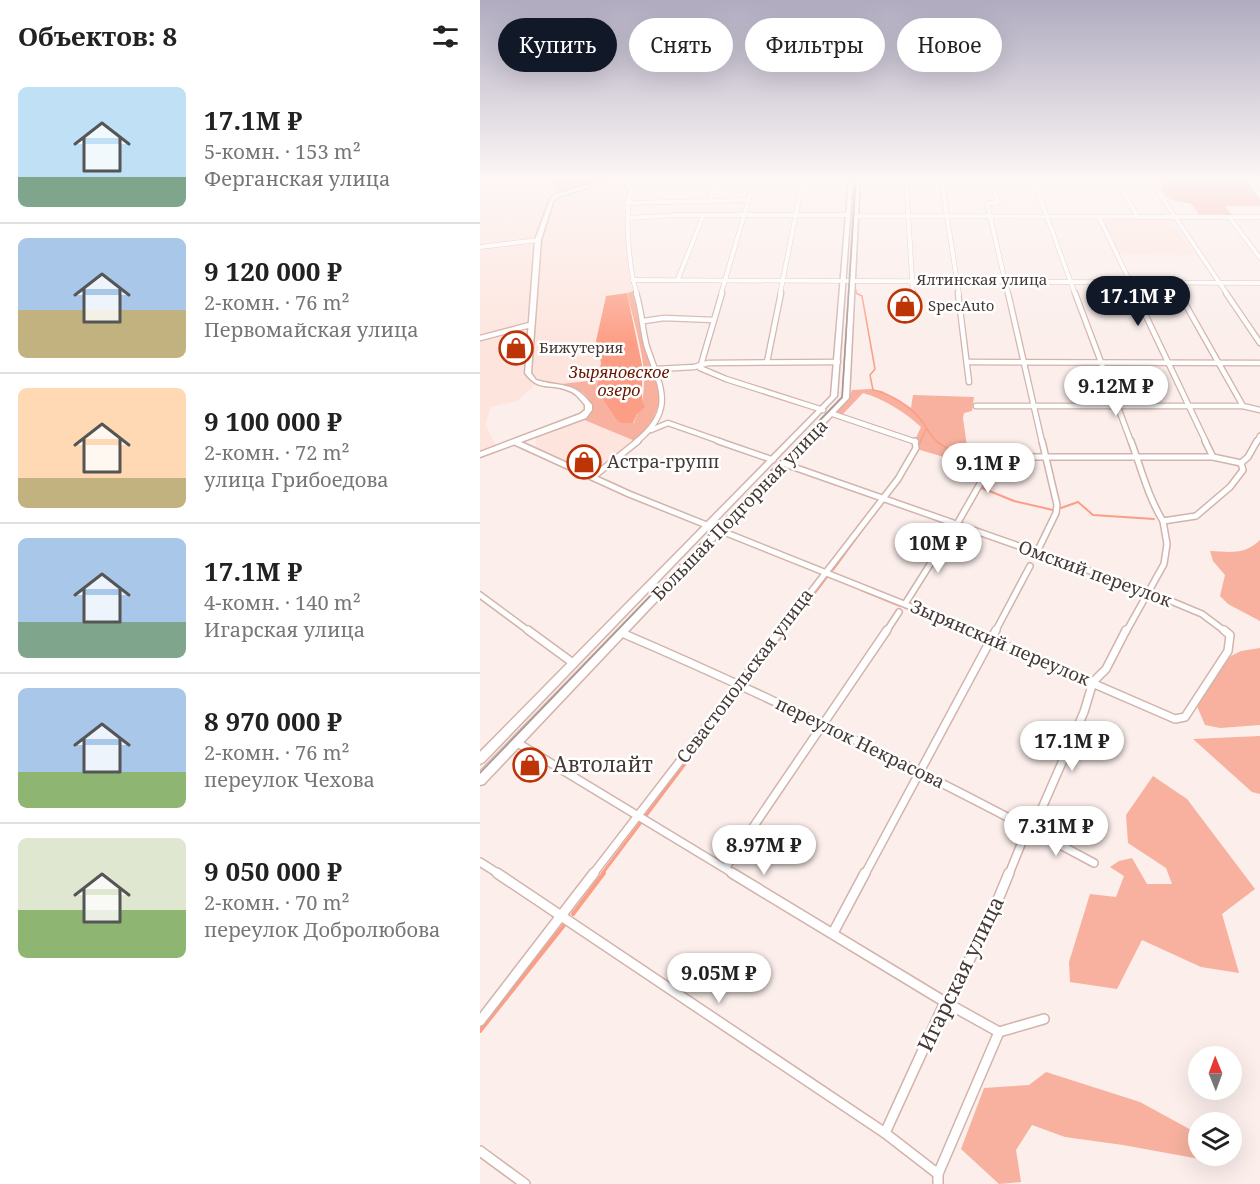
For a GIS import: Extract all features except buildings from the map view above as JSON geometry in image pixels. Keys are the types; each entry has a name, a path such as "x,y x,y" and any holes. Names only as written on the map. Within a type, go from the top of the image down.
{"main road":[{"path":"480,455 583,416 588,410 589,405 580,392 568,387 542,384 530,377 527,363 540,233"},
{"name":"Большая Подгорная улица","path":"480,759 823,410 834,396 847,233"},
{"name":"Большая Подгорная улица","path":"480,780 846,398 855,233"}],"street":[{"path":"629,233 632,280 644,321 647,346 657,369 662,400 661,410 651,430"},
{"path":"678,279 696,233"},
{"path":"741,233 700,368 726,379 823,410"},
{"path":"767,362 792,233"},
{"path":"909,233 914,302"},
{"path":"949,233 957,279 969,382"},
{"path":"994,233 1057,510 1037,552"},
{"path":"1053,233 1137,457 1151,502 1163,521 1196,516 1230,487 1243,470 1241,463"},
{"path":"1106,233 1214,458"},
{"path":"1184,233 1260,343"},
{"path":"1241,233 1260,258"},
{"path":"480,247 538,240"},
{"name":"Ялтинская улица","path":"632,280 957,279 1260,283"},
{"path":"1172,281 1243,406"},
{"path":"644,321 664,318 714,320"},
{"path":"480,339 530,325"},
{"path":"657,369 767,362 838,362"},
{"path":"968,362 1260,363"},
{"path":"975,406 1243,406 1260,410 1260,415"},
{"path":"661,410 668,423"},
{"name":"Севастопольская улица","path":"480,1021 898,479 916,448 916,441 833,414"},
{"path":"593,477 651,430 668,423 773,460"},
{"path":"1241,463 1248,457 1260,436"},
{"name":"Зырянский переулок","path":"515,442 550,460 707,526 991,639 1175,719 1185,717"},
{"path":"957,524 986,475 983,457 1214,458 1241,463"},
{"name":"Омский переулок","path":"785,464 1147,591 1202,614 1230,635 1228,651 1185,717"},
{"name":"Игарская улица","path":"885,1133 945,1002 954,991 992,914 1024,837 1031,829 1084,712 1093,682 1106,669 1147,591 1164,564 1167,544 1163,521"},
{"path":"905,604 951,531"},
{"path":"833,933 1030,566"},
{"path":"480,595 573,663"},
{"path":"726,867 899,612"},
{"name":"переулок Некрасова","path":"622,633 740,684 1031,829 1094,863"},
{"path":"516,741 945,1002 999,1032 1044,1019"},
{"path":"480,862 563,915 885,1133 938,1179 999,1032"},
{"path":"480,1151 525,1184"}],"shaded area":[{"path":"480,233 538,233 526,324 480,337"},
{"path":"542,233 626,233 629,279 633,291 606,296 596,341 601,363 597,380 561,384 544,382 534,376 531,362"},
{"path":"1109,233 1180,233 1195,255 1118,254"},
{"path":"633,291 641,321 644,346 655,369 660,401 649,430 635,441 582,419 592,411 589,400 577,389 561,384 597,380 596,390 615,418 634,423 641,406 644,375 643,361 627,293"},
{"path":"526,327 525,373 534,386 517,401 491,407 485,425 497,447 480,453 480,340"},
{"path":"852,390 882,391 911,408 913,395 974,397 972,411 964,413 963,418 968,454 964,463 917,449 916,438 921,427 908,416 879,399 863,393 842,415 836,413 849,398"},
{"path":"582,419 635,441 593,474 536,450 536,436"},
{"path":"1260,540 1260,621 1228,604 1220,596 1225,575 1213,561 1210,551 1243,550"},
{"path":"1260,648 1260,725 1220,728 1205,725 1197,706 1229,657 1241,651"},
{"path":"1260,736 1260,794 1252,792 1193,739"},
{"path":"1153,776 1187,799 1255,889 1222,914 1239,973 1201,967 1142,940 1117,989 1070,982 1069,962 1090,894 1116,897 1124,876 1110,867 1119,861 1132,858 1147,884 1172,884 1166,868 1128,843 1126,815"},
{"path":"1046,1072 1140,1102 1188,1128 1188,1157 1065,1137 1032,1125 1016,1150 1021,1182 999,1184 961,1149 984,1088 1029,1085"}],"water":[{"name":"Зыряновское озеро","path":"627,293 642,365 642,401 645,407 637,414 633,423 621,423 596,390 601,363 596,341 606,296"}],"waterway":[{"path":"856,290 856,293 862,296 875,369 870,375 873,390 887,394 906,405 938,442"},
{"path":"920,442 926,429"},
{"path":"918,446 921,441"},
{"path":"936,441 948,449"},
{"path":"957,457 983,473"},
{"path":"989,477 982,488 1014,501 1053,510"},
{"path":"1061,508 1078,502 1093,515 1154,519"},
{"path":"833,570 874,514"},
{"path":"1163,518 1173,517"},
{"path":"939,521 1022,550"},
{"path":"785,632 828,576"},
{"path":"861,590 900,606"},
{"path":"904,607 943,623"},
{"path":"602,874 786,630"},
{"path":"573,914 604,873"},
{"path":"480,1031 565,924"}],"tram line":[{"path":"480,773 842,397 852,233"}],"place":[{"name":"SpecAuto","path":"905,306"},
{"name":"Бижутерия","path":"516,348"},
{"name":"Астра-групп","path":"584,462"},
{"name":"Автолайт","path":"530,765"}]}
